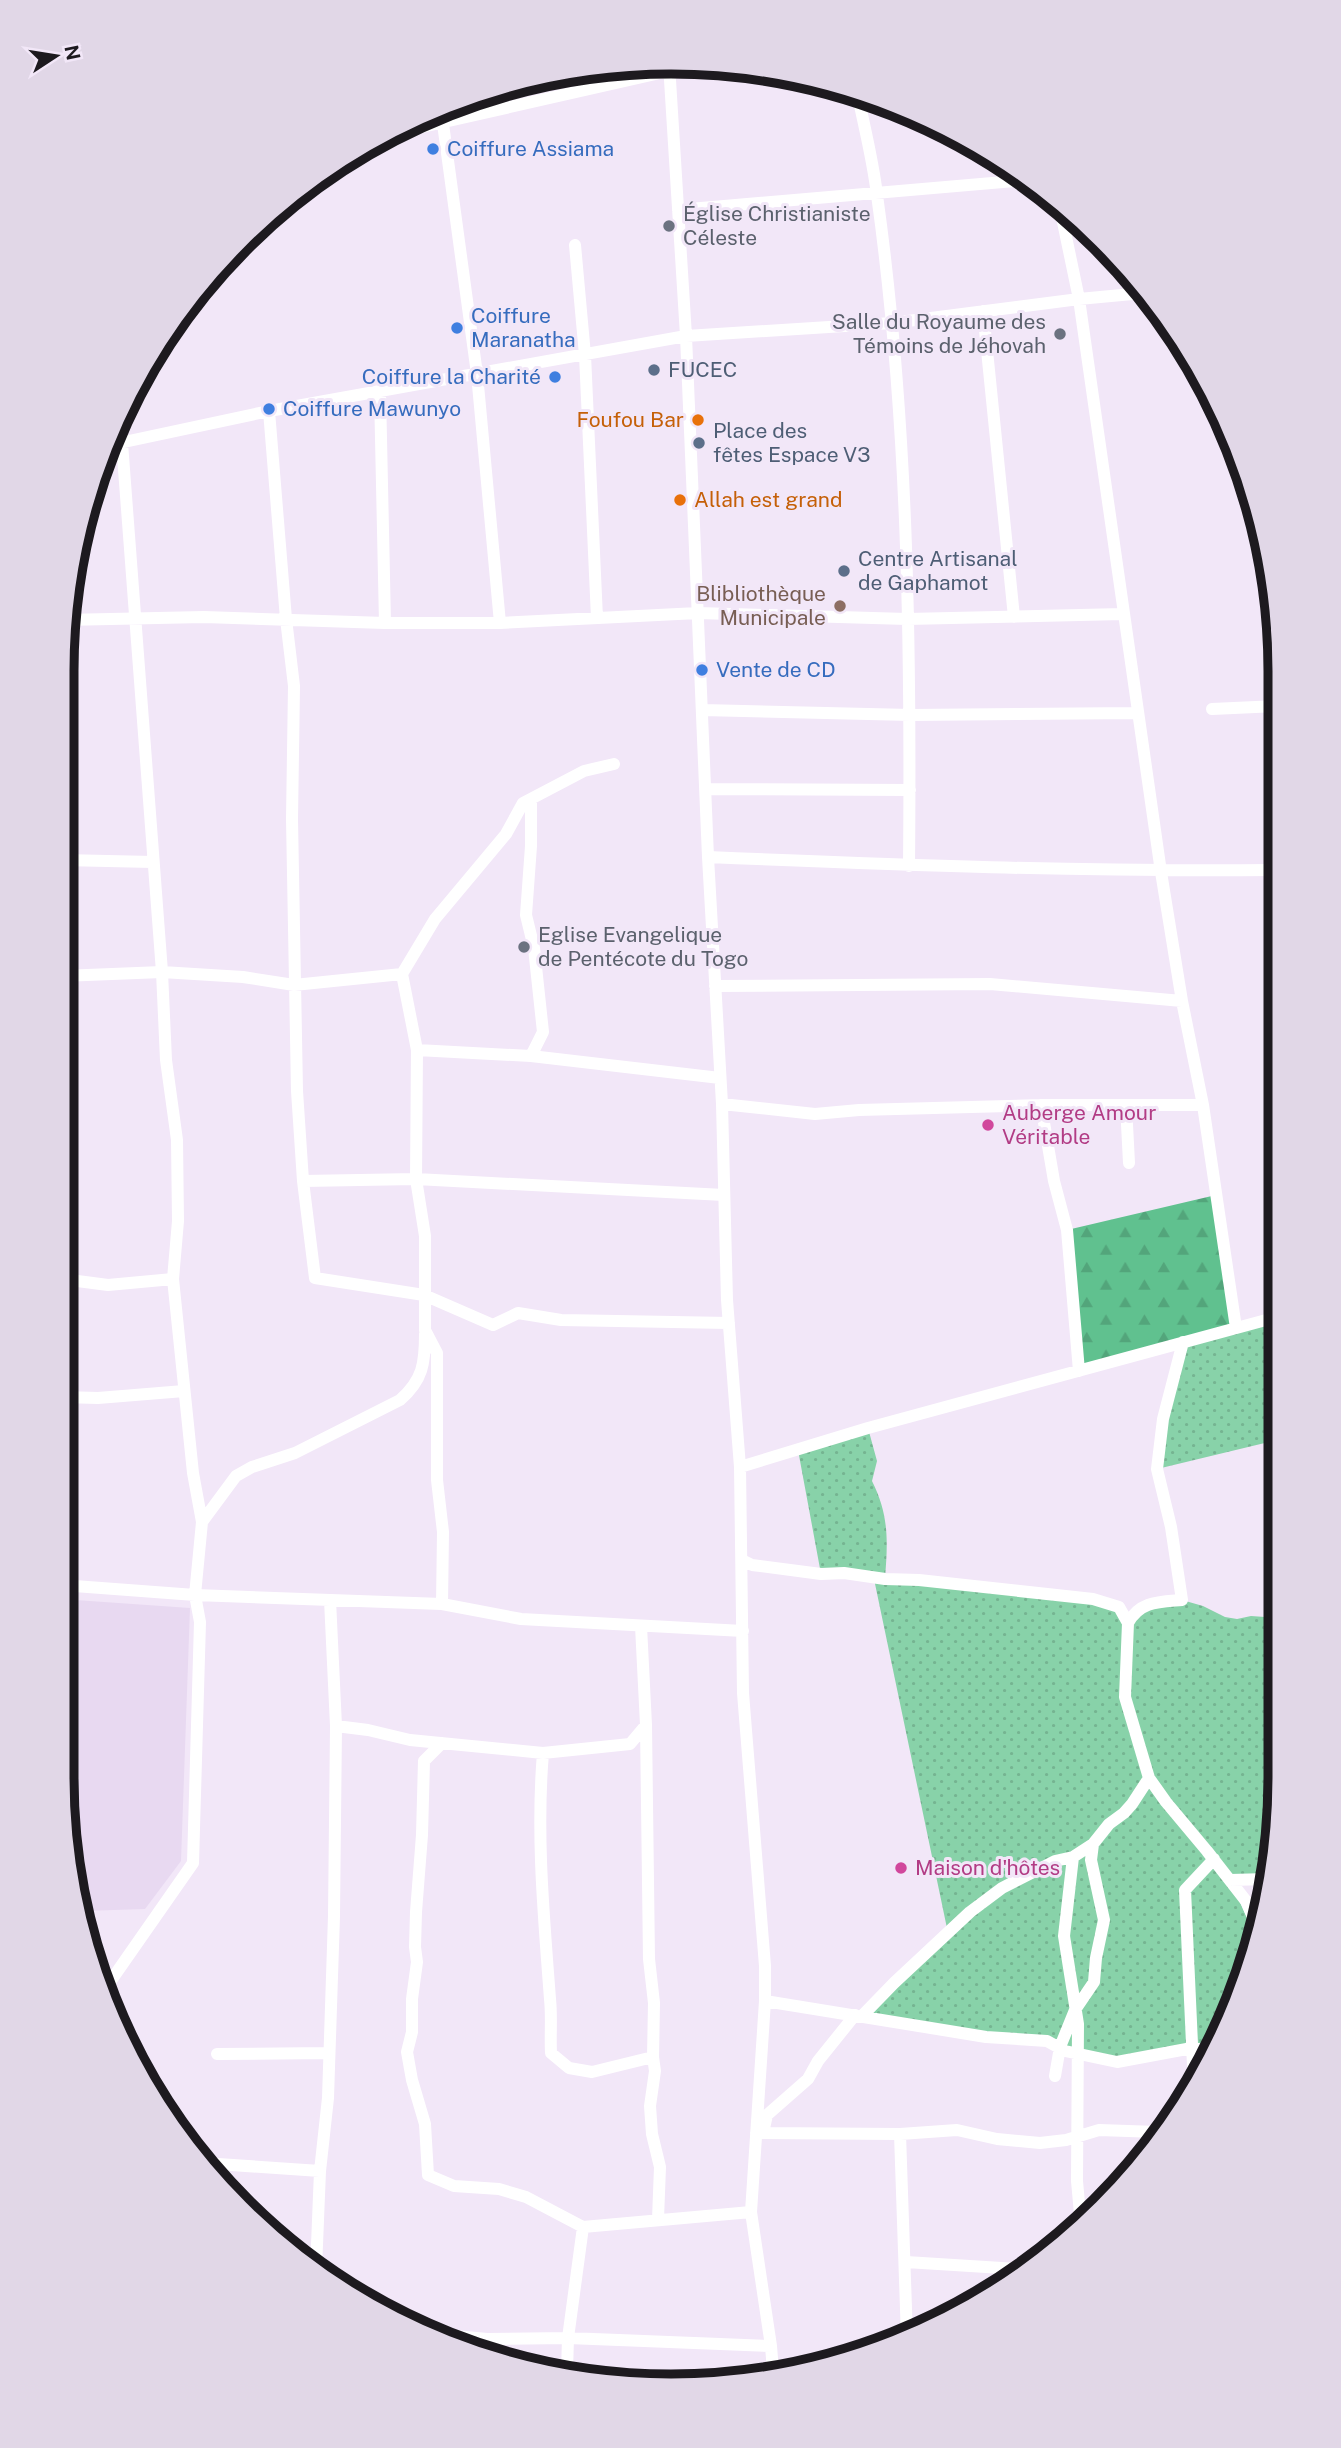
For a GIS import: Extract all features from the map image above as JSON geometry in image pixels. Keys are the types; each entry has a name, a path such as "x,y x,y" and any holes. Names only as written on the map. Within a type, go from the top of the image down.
{"street":[{"path":"669,74 686,336 708,857 722,1104 729,1323 740,1467 743,1693 765,1966 760,2133 751,2212 773,2365"},
{"path":"467,110 631,75"},
{"path":"860,104 877,193 892,323 902,463 911,715 909,866"},
{"path":"442,119 477,374 500,623"},
{"path":"678,210 1012,181"},
{"path":"1063,221 1079,299 1161,872 1182,1001 1203,1105 1236,1328"},
{"path":"575,245 585,355 597,618"},
{"path":"118,443 269,411 686,336 892,323 1133,294"},
{"path":"983,311 1014,617"},
{"path":"380,392 385,623"},
{"path":"269,411 294,686 292,819 297,1091 303,1181 315,1278 424,1295 493,1325 518,1313 561,1321 729,1323"},
{"path":"110,1982 193,1863 200,1622 195,1595 202,1522 193,1473 173,1279 178,1222 177,1140 166,1060 162,972 134,619 116,449"},
{"path":"76,620 286,619 385,623 500,623 698,614 907,619 1123,614"},
{"path":"1212,709 1268,706"},
{"path":"702,710 911,715 1137,713"},
{"path":"202,1522 236,1476 251,1467 295,1453 400,1400 414,1387 425,1358 425,1236 416,1180 416,1050 402,974 435,919 506,834 523,803 584,771 614,764"},
{"path":"705,789 909,790"},
{"path":"531,799 526,915 534,948 543,1032 531,1056"},
{"path":"708,857 909,866 1161,872 1268,870"},
{"path":"74,860 153,862"},
{"path":"74,976 162,972 243,977 294,985 402,974"},
{"path":"715,986 990,984 1182,1001"},
{"path":"416,1050 531,1056 720,1077"},
{"path":"722,1104 815,1114 859,1110 1041,1105 1203,1105"},
{"path":"1041,1105 1054,1181 1067,1230 1079,1371"},
{"path":"1126,1105 1129,1163"},
{"path":"303,1181 416,1180 724,1195"},
{"path":"74,1281 108,1285 173,1279"},
{"path":"740,1467 868,1429 1268,1320"},
{"path":"425,1330 437,1353 438,1480 443,1532 442,1604"},
{"path":"1183,1342 1163,1419 1157,1469 1171,1527 1182,1600 1144,1605 1133,1613 1128,1623 1125,1697 1149,1778 1246,1901 1251,1914"},
{"path":"74,1397 184,1391"},
{"path":"742,1560 752,1565 821,1574 844,1573 1093,1599 1119,1607 1128,1623"},
{"path":"74,1586 195,1595 442,1604 521,1619 743,1631"},
{"path":"316,2258 320,2171 330,2053 336,1726 330,1600"},
{"path":"641,1626 646,1725 649,1959 654,2003 655,2071 650,2106 652,2134 660,2167 658,2219"},
{"path":"336,1726 410,1740 542,1754 630,1744 646,1725"},
{"path":"442,1743 424,1762 416,1912 418,1962 412,1998 412,2032 407,2053 425,2124 428,2175 454,2186 499,2189 526,2197 583,2227 751,2212"},
{"path":"542,1754 542,1867 551,2053 569,2068 592,2071 653,2057"},
{"path":"760,2133 767,2115 803,2085 818,2060 858,2016 970,1912 1002,1888 1055,1861 1073,1857 1093,1844 1109,1824 1132,1804 1149,1778"},
{"path":"1055,2076 1060,2048 1075,2010 1094,1982 1104,1920 1091,1860 1093,1844"},
{"path":"1073,1857 1064,1936 1078,2024 1077,2181 1080,2212"},
{"path":"1193,2067 1185,1890 1214,1859"},
{"path":"1230,1880 1258,1879"},
{"path":"765,2001 986,2037 1047,2041 1065,2051 1117,2062 1192,2048 1202,2050"},
{"path":"217,2054 330,2053"},
{"path":"760,2133 900,2134 957,2130 997,2139 1040,2143 1099,2130 1151,2132"},
{"path":"900,2134 907,2326"},
{"path":"216,2164 320,2171"},
{"path":"567,2365 583,2227"},
{"path":"906,2262 1010,2268"},
{"path":"462,2337 771,2346"}],"shaded area":[{"path":"74,1600 190,1608 181,1861 145,1909 89,1911 85,1894 75,1817"}],"green space":[{"path":"1216,1195 1236,1328 1079,1371 1067,1230"},
{"path":"1268,1319 1268,1442 1157,1469 1183,1342"},
{"path":"868,1428 877,1461 872,1481 882,1505 886,1528 885,1578 1119,1607 1128,1623 1144,1605 1182,1600 1203,1606 1225,1617 1268,1617 1268,1778 1262,1855 1259,1875 1230,1881 1249,1922 1236,1969 1202,2049 1117,2062 1047,2041 862,2016 948,1933 874,1579 821,1574 798,1450"}],"place":[{"name":"Coiffure Assiama","path":"433,149"},
{"name":"Église Christianiste Céleste","path":"669,226"},
{"name":"Coiffure Maranatha","path":"457,328"},
{"name":"Salle du Royaume des Témoins de Jéhovah","path":"1060,334"},
{"name":"FUCEC","path":"654,370"},
{"name":"Coiffure la Charité","path":"555,377"},
{"name":"Coiffure Mawunyo","path":"269,409"},
{"name":"Foufou Bar","path":"698,420"},
{"name":"Place des fêtes Espace V3","path":"699,443"},
{"name":"Allah est grand","path":"680,500"},
{"name":"Centre Artisanal de Gaphamot","path":"844,571"},
{"name":"Blibliothèque Municipale","path":"840,606"},
{"name":"Vente de CD","path":"702,670"},
{"name":"Eglise Evangelique de Pentécote du Togo","path":"524,947"},
{"name":"Auberge Amour Véritable","path":"988,1125"},
{"name":"Maison d'hôtes","path":"901,1868"}]}
